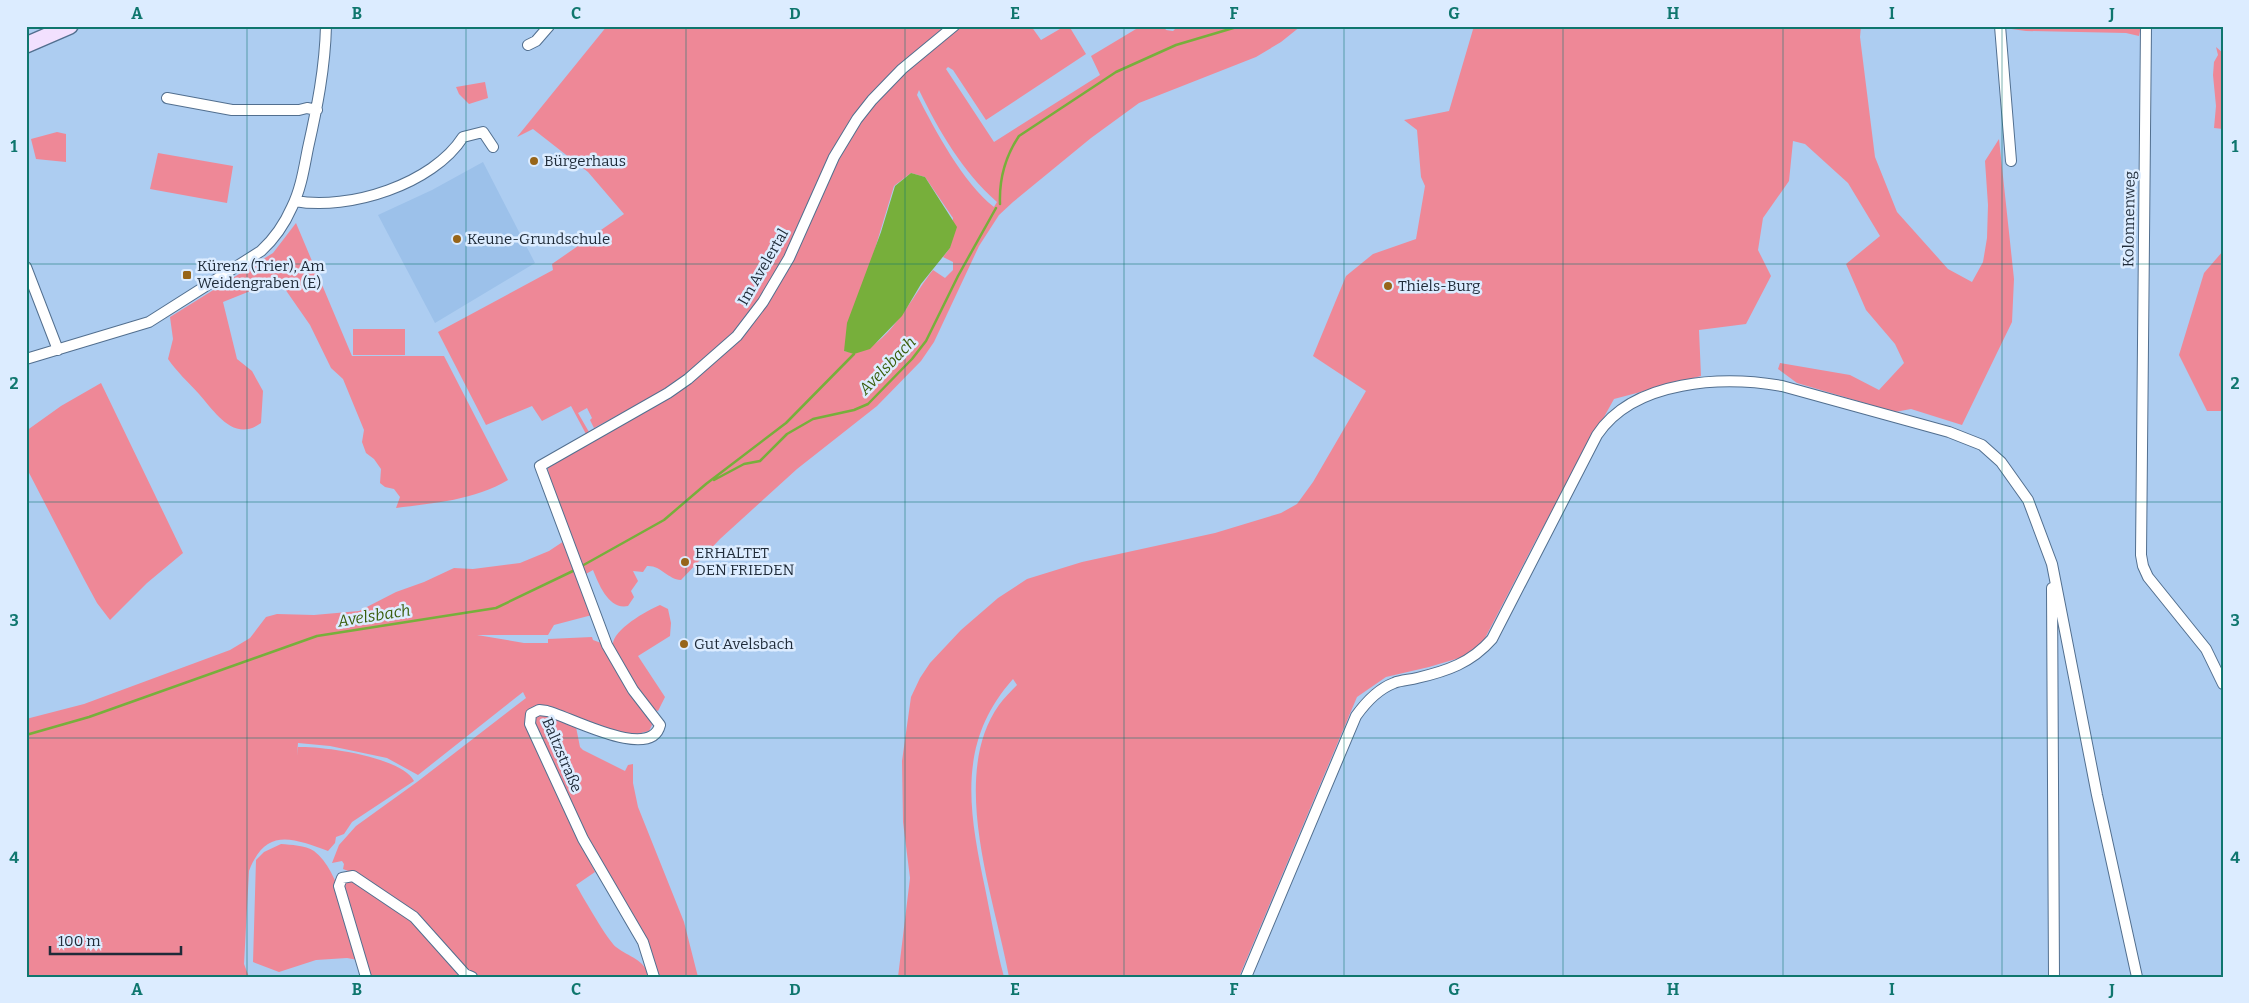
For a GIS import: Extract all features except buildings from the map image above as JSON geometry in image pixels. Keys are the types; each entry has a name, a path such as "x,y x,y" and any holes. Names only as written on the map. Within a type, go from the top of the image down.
{"main road":[{"path":"26,45 70,26"}],"street":[{"path":"26,359 125,331 159,317 261,251 278,230 295,201 317,110 325,54 326,26"},
{"path":"528,45 536,41 549,26"},
{"name":"Im Avelertal","path":"540,466 668,393 688,379 737,336 762,302 789,258 834,157 857,119 872,100 902,69 954,26"},
{"path":"2000,26 2011,161"},
{"name":"Kolonnenweg","path":"2146,26 2141,555 2143,566 2148,576 2206,649 2223,684"},
{"path":"167,98 232,110 299,110 307,108 317,110"},
{"path":"295,201 325,203 362,198 388,190 434,167 454,150 463,137 483,132 493,147"},
{"path":"26,268 58,350"},
{"path":"1246,977 1356,716 1367,701 1395,682 1417,679 1462,664 1480,653 1492,639 1597,434 1603,426 1628,405 1659,391 1708,382 1756,382 1782,386 1949,432 1982,445 2001,462 2028,500 2052,564 2097,795 2137,977"},
{"name":"Baltzstraße","path":"540,466 611,652 633,690 660,725 659,731 654,735 628,740 541,710 532,714 530,724 583,839 643,942 654,977"},
{"path":"2052,564 2054,977"},
{"path":"366,977 339,886 342,878 346,876 353,876 369,885 414,917 466,974 472,977"}],"shaded area":[{"path":"607,26 947,26 950,35 961,26 1031,26 1041,40 1065,26 1069,26 1086,54 986,120 953,70 948,67 946,69 994,142 1100,75 1091,56 1141,26 1164,26 1166,30 1173,31 1178,26 1301,26 1281,42 1256,57 1139,103 1091,138 1013,202 999,215 979,246 934,342 921,361 877,406 797,469 720,539 681,580 652,566 647,566 643,572 633,571 638,581 631,591 634,597 628,606 615,604 610,600 602,589 593,570 584,575 549,478 548,468 674,394 736,331 685,378 620,417 618,415 594,428 587,408 578,413 589,432 586,434 571,406 542,421 532,406 486,425 438,332 553,270 552,264 624,214 588,172 533,129 517,137","holes":["919,90 952,150 984,190 997,202 994,207 971,184 951,155 917,95","911,173 925,177 953,218 950,248 943,257 953,262 953,270 945,278 933,270 895,324 871,347 858,352 844,351 894,186"]},
{"path":"1474,26 1861,26 1860,37 1875,157 1897,212 1948,269 1972,282 1983,262 1987,238 1988,205 1985,161 1999,139 2014,279 2012,322 1962,425 1911,409 1895,412 1797,383 1778,369 1780,363 1850,375 1879,390 1904,363 1895,344 1866,310 1846,264 1880,236 1848,183 1805,144 1793,141 1789,181 1763,218 1758,250 1771,276 1746,324 1699,330 1701,376 1614,399 1536,540 1484,640 1466,656 1386,677 1357,697 1239,977 1009,977 986,876 976,802 977,767 984,734 999,705 1017,685 1013,679 995,703 982,728 975,753 972,779 972,805 979,860 1004,977 898,977 910,878 903,822 902,761 911,697 920,678 930,663 961,630 998,598 1027,579 1082,562 1215,533 1281,513 1297,504 1313,482 1366,391 1313,356 1346,276 1373,254 1416,239 1425,186 1421,177 1417,130 1404,120 1449,111"},
{"path":"2004,26 2141,26 2139,36 2126,33 2026,31 2004,28"},
{"path":"2216,47 2223,53 2223,129 2214,128 2216,106 2213,75 2214,62 2218,55"},
{"path":"485,82 488,98 469,104 459,94 456,87"},
{"path":"57,132 66,134 66,162 36,159 31,139"},
{"path":"158,153 233,166 227,203 150,189"},
{"name":"Keune-Grundschule","path":"483,162 535,263 435,323 378,215 432,190"},
{"path":"911,173 925,177 957,227 950,248 921,284 902,316 870,349 854,354 844,351 847,323 881,232 895,186"},
{"path":"296,223 352,356 444,356 508,480 495,487 468,496 396,508 400,497 394,489 385,487 380,483 381,469 374,459 366,453 362,442 364,430 343,379 331,368 310,325 285,289 268,284 223,302 237,359 252,371 263,391 261,423 251,428 242,429 226,423 175,368 168,359 173,339 170,317 273,253"},
{"path":"2223,251 2223,411 2207,411 2179,355 2204,273"},
{"path":"353,329 405,329 405,355 353,355"},
{"path":"101,383 183,553 147,583 110,620 97,603 26,467 26,431 61,406"},
{"path":"564,541 592,615 554,625 548,635 477,635 524,643 548,643 548,639 592,637 593,640 604,644 651,719 652,725 649,731 629,736 540,706 530,708 526,717 572,826 595,872 576,885 612,943 640,962 650,977 368,977 344,894 344,882 356,874 343,869 344,864 342,861 332,863 339,845 356,826 417,782 526,698 523,692 418,775 387,758 330,746 298,743 297,756 298,747 343,751 379,759 394,765 407,773 414,781 352,822 344,834 336,837 335,843 328,851 293,840 273,842 264,847 249,871 244,964 249,977 26,977 26,719 84,704 230,650 250,638 266,617 277,614 314,615 359,611 396,592 454,568 473,569 520,563 549,551"},
{"path":"660,605 668,609 671,623 670,636 638,656 665,697 658,711 647,704 613,647 617,635 623,628"},
{"path":"540,714 576,727 580,747 583,750 625,771 628,765 633,764 633,783 638,807 684,922 698,977 658,977 587,841 534,726 534,720"},
{"path":"281,844 298,846 314,851 331,872 343,902 358,960 347,958 316,960 279,972 253,962 256,860 264,852"}],"waterway":[{"name":"Avelsbach","path":"1000,204 1004,168 1019,136 1116,72 1176,45 1240,26"},
{"name":"Avelsbach","path":"714,480 744,464 760,461 787,434 813,419 854,410 868,404 912,359 926,341 958,276 996,208"},
{"name":"Avelsbach","path":"580,567 664,520 706,484 786,423 854,354"},
{"name":"Avelsbach","path":"26,735 89,717 317,636 496,608 575,570"}],"place":[{"name":"Bürgerhaus","path":"534,161"},
{"name":"Keune-Grundschule","path":"457,239"},
{"name":"Kürenz (Trier), Am Weidengraben (E)","path":"187,275"},
{"name":"Thiels-Burg","path":"1388,286"},
{"name":"ERHALTET DEN FRIEDEN","path":"685,562"},
{"name":"Gut Avelsbach","path":"684,644"}]}
